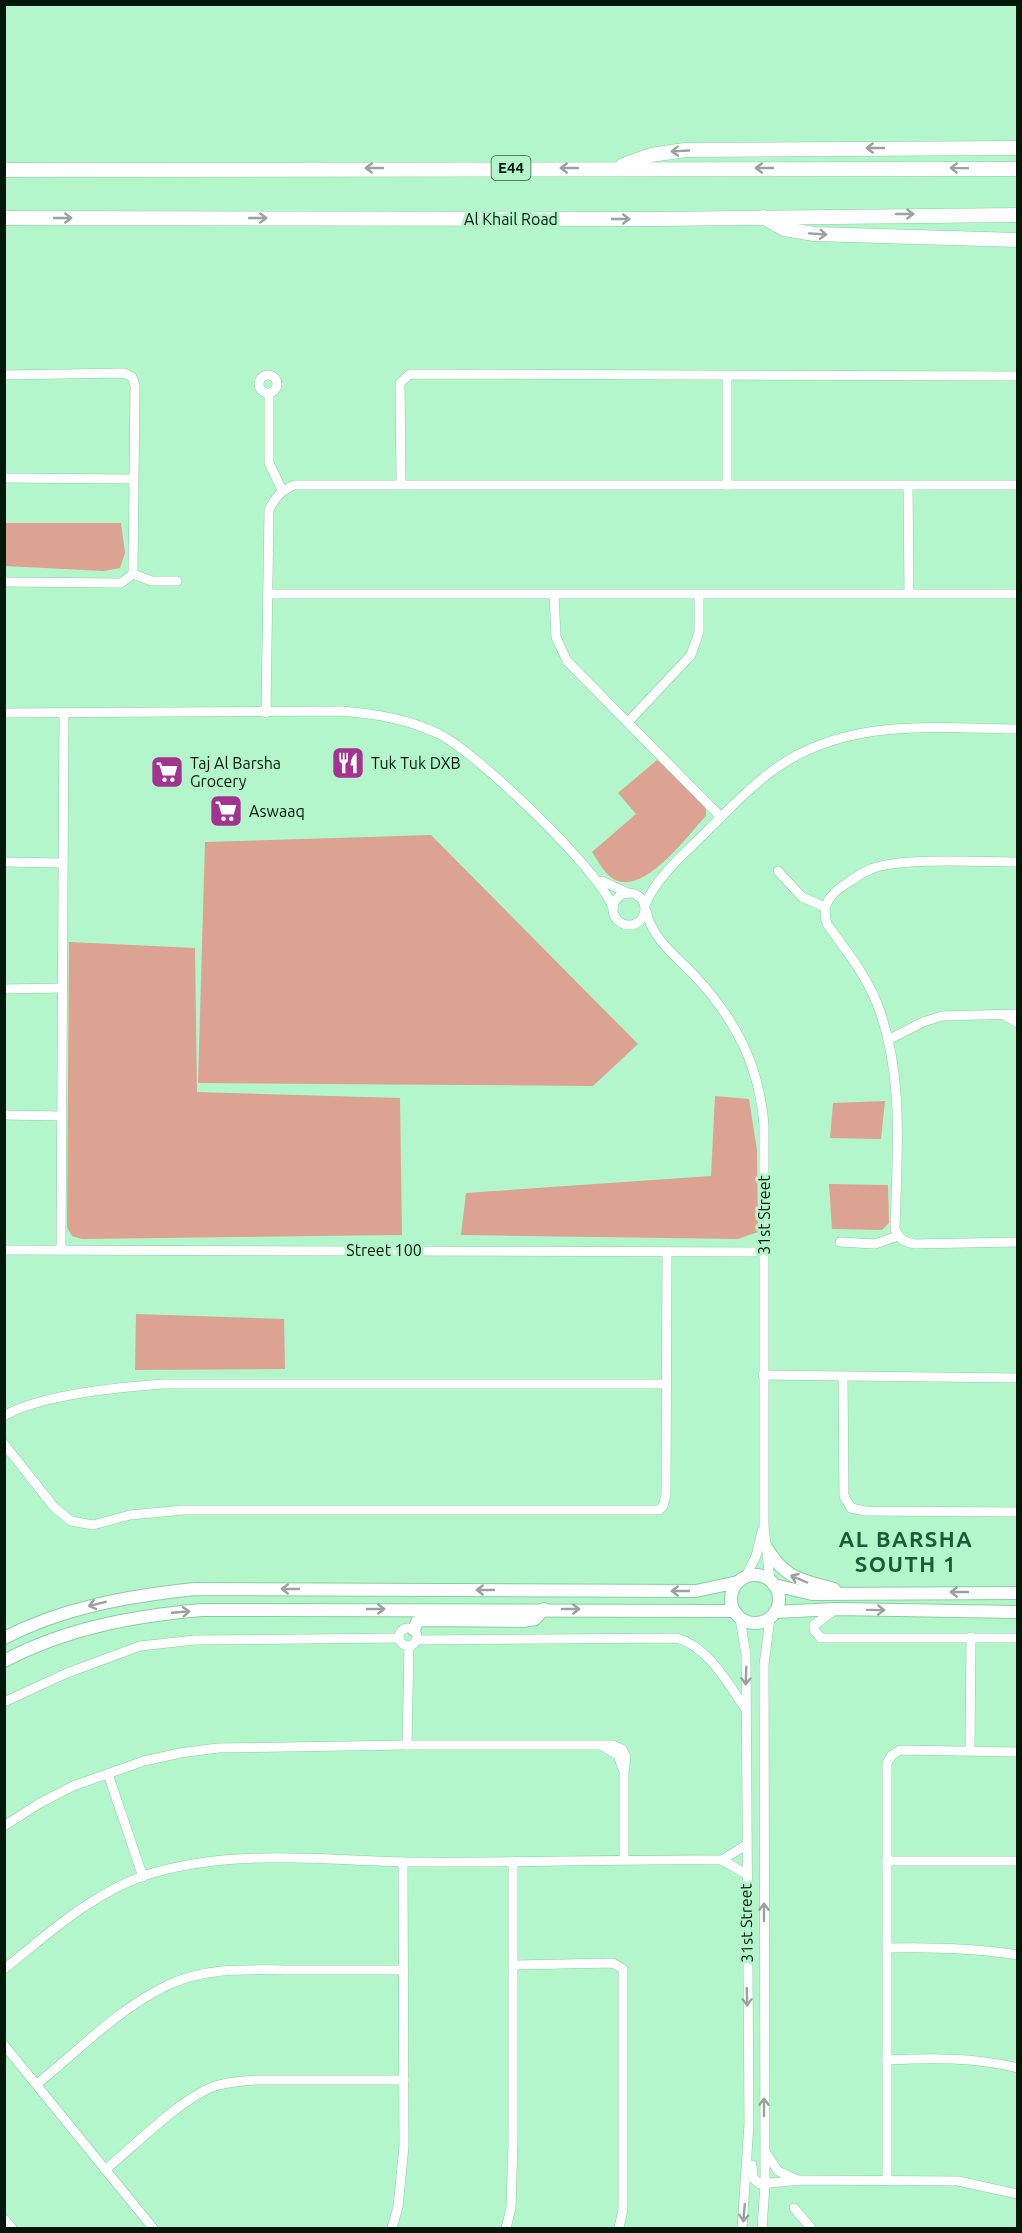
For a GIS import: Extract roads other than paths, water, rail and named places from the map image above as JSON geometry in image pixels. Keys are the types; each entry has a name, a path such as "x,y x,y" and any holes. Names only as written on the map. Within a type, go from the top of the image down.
{"highway":[{"path":"618,168 651,155 686,150 1017,148"},
{"name":"E44","path":"4,170 1017,169"},
{"name":"Al Khail Road","path":"4,218 1017,214"},
{"path":"763,216 784,229 814,234 1017,240"}],"main road":[{"path":"766,1547 784,1571 793,1577 844,1592"},
{"path":"4,1638 76,1609 117,1599 195,1589 696,1591 759,1576 772,1583 812,1594 844,1592 1017,1593"},
{"path":"737,1615 732,1593 741,1580"},
{"path":"772,1583 779,1598 773,1615"},
{"path":"4,1661 90,1627 167,1613 254,1609 544,1609 737,1615 755,1623 773,1615 836,1609 1017,1612"},
{"path":"413,1638 417,1622 421,1620 524,1621 535,1619 544,1609"}],"street":[{"path":"4,375 124,373 132,377 135,386 133,574"},
{"path":"401,484 400,383 406,375 1017,376"},
{"path":"727,376 727,485"},
{"path":"269,394 269,463 282,490"},
{"path":"4,478 133,479"},
{"path":"266,713 268,510 282,490 294,485 1017,485"},
{"path":"908,486 909,593"},
{"path":"133,574 152,581 177,581"},
{"path":"4,582 121,583 133,574"},
{"path":"268,594 699,596 1017,594"},
{"path":"554,595 556,637 560,650 577,672 629,721 721,817"},
{"path":"629,721 691,655 699,633 699,596"},
{"path":"4,712 342,711 378,714 410,722 441,735 484,765 597,879 619,921 657,938"},
{"path":"62,1249 61,863 64,713"},
{"path":"630,926 642,920 645,908 660,879 721,817 772,771 813,746 836,738 883,728 1017,729"},
{"path":"4,862 61,863"},
{"path":"1017,862 888,864 857,875 836,892 825,907 827,924 862,974 876,1001 888,1040 896,1092 895,1229 898,1236 906,1242 915,1244 1017,1242"},
{"path":"778,871 802,897 825,907"},
{"path":"597,879 631,893 645,908 657,938"},
{"path":"613,908 618,897 660,879"},
{"name":"31st Street","path":"657,938 696,977 727,1014 746,1046 756,1071 764,1125 764,1526 772,1583"},
{"path":"4,989 63,988"},
{"path":"1002,1014 1017,1023"},
{"path":"888,1040 923,1022 942,1016 1017,1014"},
{"path":"4,1115 61,1116"},
{"path":"840,1242 883,1243 898,1236"},
{"name":"Street 100","path":"4,1251 62,1249 763,1252"},
{"path":"4,1444 62,1515 82,1525 93,1525 130,1515 184,1510 659,1510 666,1500 667,1251"},
{"path":"763,1375 843,1378 1017,1378"},
{"path":"843,1378 844,1496 851,1508 865,1511 1017,1512"},
{"path":"4,1416 55,1399 91,1392 163,1384 667,1384"},
{"name":"31st Street","path":"741,1580 756,1556 764,1526"},
{"path":"836,1609 814,1625 814,1630 821,1638 1017,1638"},
{"name":"31st Street","path":"737,1615 746,1655 749,2124 742,2229"},
{"name":"31st Street","path":"762,2229 765,2185 764,1677 773,1615"},
{"path":"399,1638 404,1629 413,1638 407,1745"},
{"path":"970,1749 971,1637"},
{"path":"399,1638 402,1644 413,1638 677,1638 689,1641 710,1660 745,1708"},
{"path":"4,1702 74,1670 140,1646 212,1639 399,1638"},
{"path":"4,1826 40,1803 73,1786 162,1757 218,1748 407,1745 603,1747 613,1745 622,1749 626,1757 624,1859"},
{"path":"887,2179 887,1763 892,1755 900,1750 970,1749 1017,1752"},
{"path":"108,1774 143,1876"},
{"path":"722,1860 746,1845"},
{"path":"4,1969 86,1905 143,1876 206,1862 333,1858 403,1862 722,1860 746,1874"},
{"path":"506,2229 511,2208 513,2142 513,1861"},
{"path":"887,1861 1017,1862"},
{"path":"392,2229 402,2178 403,1862"},
{"path":"888,1948 977,1950 1017,1955"},
{"path":"514,1965 613,1963 621,1966 625,1973 623,2209 619,2229"},
{"path":"37,2084 145,1998 169,1984 194,1976 220,1971 247,1970 403,1970"},
{"path":"4,2045 153,2229"},
{"path":"887,2060 934,2058 973,2060 1017,2068"},
{"path":"105,2170 194,2097 213,2087 234,2081 256,2080 404,2080"},
{"path":"749,2124 753,2178 765,2185 800,2181 887,2179 958,2181 1017,2194"},
{"path":"764,2147 778,2171 800,2181"},
{"path":"794,2208 811,2229"},
{"path":"4,2219 12,2229"}],"place":[{"name":"Tuk Tuk DXB","path":"348,763"},
{"name":"Taj Al Barsha Grocery","path":"167,772"},
{"name":"Aswaaq","path":"226,811"}],"district":[{"name":"AL BARSHA SOUTH 1","path":"906,1552"}]}
